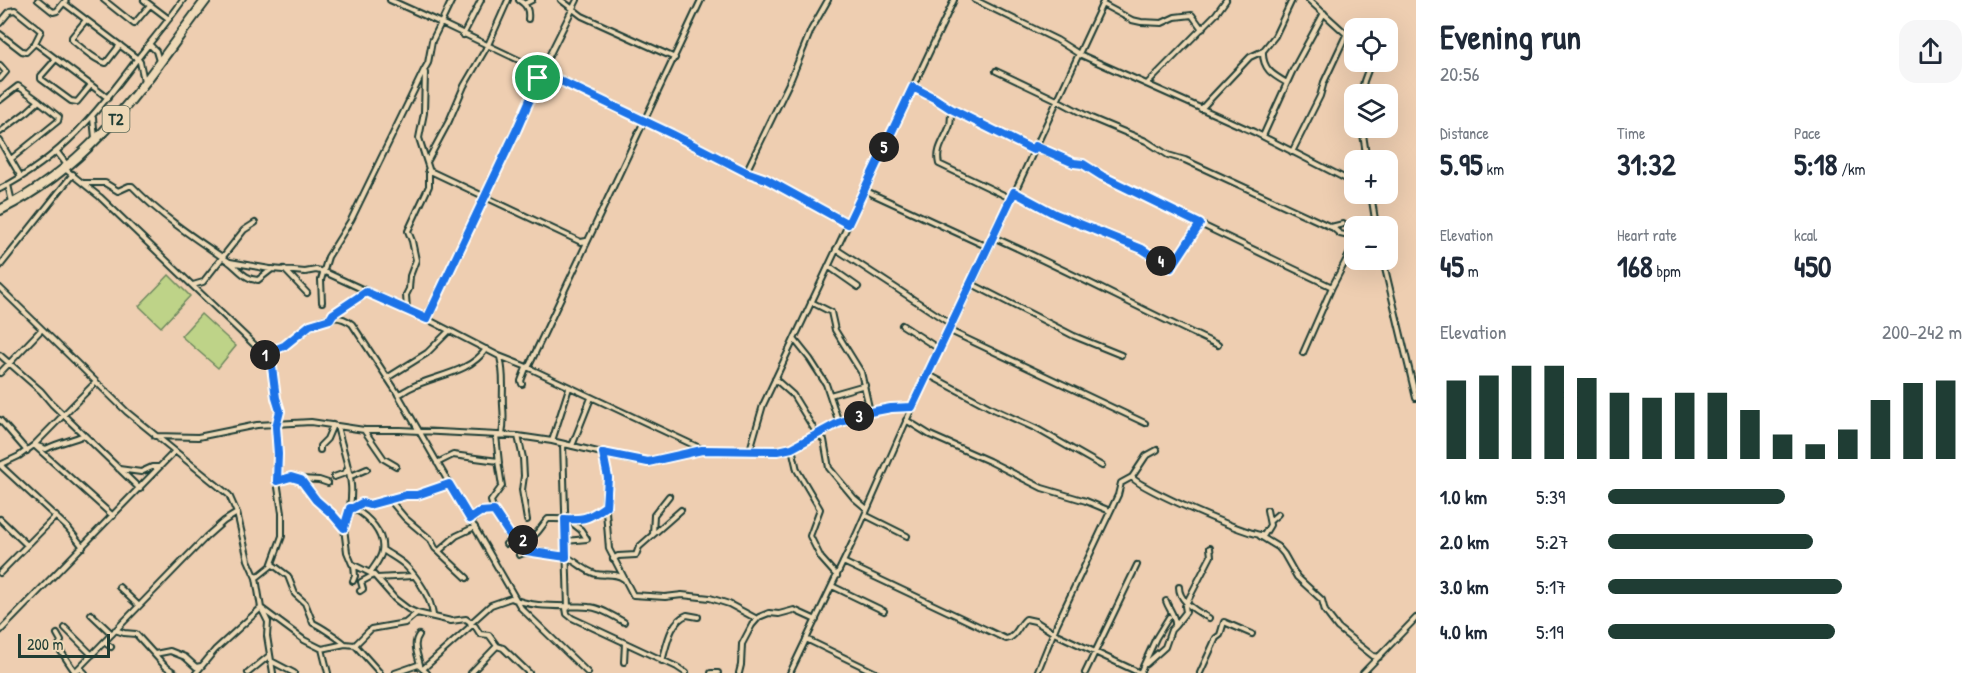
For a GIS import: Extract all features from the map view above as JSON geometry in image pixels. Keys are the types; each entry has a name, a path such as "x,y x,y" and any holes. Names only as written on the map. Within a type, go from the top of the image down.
{"highway":[{"name":"T2","path":"0,210 34,191 94,143 144,84 203,2"}],"street":[{"path":"38,0 53,12 57,11 65,1 86,20 138,59 144,84"},
{"path":"104,0 134,24 150,5"},
{"path":"144,0 169,19"},
{"path":"0,189 57,152 93,118 183,0"},
{"path":"390,0 488,45 746,172 766,179 848,224"},
{"path":"322,302 320,289 330,252 351,220 428,63 432,41 452,0"},
{"path":"463,35 481,0"},
{"path":"426,163 449,122 464,86 488,45 508,0"},
{"path":"519,0 528,10 528,19"},
{"path":"524,4 532,0"},
{"path":"561,0 582,16 675,58"},
{"path":"427,319 577,0"},
{"path":"522,384 521,381 585,243 701,0"},
{"path":"746,172 791,79 811,30 828,0"},
{"path":"750,450 760,412 954,0"},
{"path":"975,0 1057,40 1079,54 1263,136 1344,178"},
{"path":"1147,84 1202,29 1226,0"},
{"path":"1201,109 1250,57 1263,51 1275,36 1292,0"},
{"path":"1309,0 1344,30"},
{"path":"790,673 865,515 927,374 972,284 1103,1 1132,20 1141,22 1162,23 1175,17 1192,15 1202,29"},
{"path":"0,23 10,11 17,11 41,32 26,52 0,34"},
{"path":"1263,136 1287,83 1324,13"},
{"path":"86,20 72,40 87,52 106,63 120,45"},
{"path":"1292,152 1320,96 1344,39"},
{"path":"35,43 108,99"},
{"path":"149,44 156,51 159,64"},
{"path":"1263,51 1264,64 1287,83"},
{"path":"56,59 41,79 71,102 77,102 91,85"},
{"path":"0,65 6,71 5,75 0,78"},
{"path":"407,310 406,295 410,276 416,263 408,231 429,188 428,170 419,138 424,113 424,70"},
{"path":"996,71 1091,118 1146,141 1168,155 1185,160 1344,235"},
{"path":"0,100 18,86 58,115 58,121 11,159"},
{"path":"913,87 951,109 1034,148 1074,163 1083,164 1102,176 1332,286"},
{"path":"0,132 39,101"},
{"path":"951,109 949,128 942,141 939,164 1010,198"},
{"path":"93,118 94,143"},
{"path":"0,141 21,177"},
{"path":"57,152 73,174 264,354 273,372 280,411 277,423 277,481 282,513 282,536 272,564 256,578"},
{"path":"428,170 585,243"},
{"path":"0,266 73,174"},
{"path":"83,183 105,183 118,191 132,186 173,224 251,279 258,280 271,269"},
{"path":"8,185 12,204"},
{"path":"864,190 988,248"},
{"path":"1014,192 1055,214 1142,249 1171,268 1200,224"},
{"path":"192,285 203,282 225,259 244,230 255,223"},
{"path":"1331,227 1343,224"},
{"path":"993,237 1218,345"},
{"path":"836,249 951,324"},
{"path":"225,259 271,269 324,272 702,450"},
{"path":"1304,353 1332,286 1344,264"},
{"path":"828,266 858,286"},
{"path":"283,269 307,293"},
{"path":"1385,270 1416,398"},
{"path":"972,284 1074,336 1121,356"},
{"path":"0,288 95,383 174,452 224,489 233,501 248,560 256,578 261,608 268,622 273,673"},
{"path":"330,319 333,314 366,292"},
{"path":"811,302 830,312 835,330 859,367 870,412"},
{"path":"264,354 284,346 310,325 343,318 352,324 398,395 525,613 588,673"},
{"path":"902,325 939,349"},
{"path":"0,373 41,330"},
{"path":"948,330 1145,423"},
{"path":"387,378 427,353 449,331"},
{"path":"794,339 810,359 830,395 838,423"},
{"path":"398,395 411,387 466,366 486,350"},
{"path":"0,355 45,394 140,489"},
{"path":"499,356 504,377 505,421 502,435"},
{"path":"927,374 976,401 1037,429 1102,466"},
{"path":"775,379 794,395 817,434 822,437 826,445 829,468 850,494 867,509"},
{"path":"83,547 56,516 0,465 34,445 95,383"},
{"path":"830,395 865,385"},
{"path":"552,441 569,388"},
{"path":"572,446 591,398"},
{"path":"155,436 198,437 237,428 311,422 364,430 418,430 518,436 648,462 702,450 778,451 792,448 838,423 870,412 912,407"},
{"path":"0,420 27,451"},
{"path":"906,420 930,435 1042,488 1110,511"},
{"path":"320,450 320,446 335,426"},
{"path":"335,426 351,476 351,508 344,528 347,552 354,565 354,580 361,582 374,575 413,576"},
{"path":"364,430 384,459 396,466"},
{"path":"34,445 46,449 84,435"},
{"path":"496,435 502,486 491,501 494,511 512,538"},
{"path":"518,436 523,458 522,490 527,520"},
{"path":"563,444 567,614 686,673"},
{"path":"34,445 113,516"},
{"path":"792,448 797,470 820,510 810,536 811,539 821,558 837,576"},
{"path":"1037,673 1118,495 1121,483 1132,477 1146,456 1157,450"},
{"path":"0,631 174,452"},
{"path":"603,453 608,478 606,506 609,549 633,595 649,598 682,595 710,598 729,604 757,619"},
{"path":"437,463 453,455 499,463"},
{"path":"119,469 139,472 152,467 160,467"},
{"path":"334,477 345,472 349,467"},
{"path":"351,476 367,469"},
{"path":"277,481 291,477 328,483"},
{"path":"1132,477 1136,483 1223,524 1260,536 1278,547 1297,577 1322,600 1325,611 1338,628 1373,656 1379,657"},
{"path":"300,479 344,528"},
{"path":"351,508 362,503 369,505 429,492 449,484"},
{"path":"653,535 654,515 669,496"},
{"path":"390,499 405,518 467,578"},
{"path":"512,538 529,538 540,532 548,519 589,518 606,506"},
{"path":"351,508 362,514 380,536 382,550 374,575"},
{"path":"613,559 618,556 636,555 639,547 681,510"},
{"path":"1267,510 1270,521"},
{"path":"470,519 480,512 494,511"},
{"path":"57,634 61,641 58,647 75,673 219,525 237,513"},
{"path":"1260,536 1266,532 1270,521 1278,514"},
{"path":"865,515 907,536"},
{"path":"0,573 56,516"},
{"path":"0,519 27,545"},
{"path":"566,519 581,530 587,539 566,541"},
{"path":"439,551 456,536 475,527"},
{"path":"506,544 512,538"},
{"path":"523,539 526,551"},
{"path":"1144,667 1165,647 1171,630 1186,612 1186,603 1211,556 1210,548"},
{"path":"382,550 407,567 428,600 432,615"},
{"path":"519,555 526,551 566,557 596,574 620,576 624,579"},
{"path":"843,562 1006,639 1010,639 1026,619 1035,621 1054,633 1140,673 1156,638 1169,617"},
{"path":"272,564 288,576 296,594 305,603 313,623 322,626 345,644"},
{"path":"354,565 374,575 400,604 417,613 451,621 464,618 480,633 489,635 497,646 503,648 529,673"},
{"path":"1085,673 1137,565"},
{"path":"360,591 363,588 361,582"},
{"path":"832,586 884,611"},
{"path":"118,587 138,606"},
{"path":"1179,587 1180,595 1186,603 1209,618"},
{"path":"394,673 422,667 492,605 511,598 518,602 567,608 591,607 624,622"},
{"path":"1166,601 1168,609 1176,620 1175,626"},
{"path":"261,608 304,640 322,649 345,644 355,645 380,673"},
{"path":"196,673 215,650 261,608"},
{"path":"739,673 741,644 757,619 769,613 779,614 794,610 816,620"},
{"path":"355,645 368,631 405,623 417,613"},
{"path":"91,614 113,632 136,634 165,666 175,673"},
{"path":"662,661 671,630 678,620 687,615 698,618"},
{"path":"1363,673 1416,618"},
{"path":"1200,673 1216,638 1220,635 1224,622 1252,634"},
{"path":"65,628 92,655"},
{"path":"419,635 415,640 416,652 427,673"},
{"path":"806,639 876,673"},
{"path":"104,642 111,647"},
{"path":"624,662 625,643"},
{"path":"471,673 497,646"},
{"path":"322,649 328,673"},
{"path":"154,654 170,651 185,657 195,667 201,666"},
{"path":"248,673 270,655"},
{"path":"271,660 294,673"},
{"path":"80,668 85,673"},
{"path":"711,673 718,673"}],"green space":[{"path":"169,275 190,296 161,327 139,306"},
{"path":"201,314 236,346 218,368 181,336"}],"route":[{"path":"542,72 746,172 766,179 848,224 913,87 951,109 1033,150 1035,146 1074,163 1083,164 1102,176 1200,224 1171,268 1142,249 1055,214 1014,192 912,407 870,412 838,423 792,448 778,451 702,450 648,462 603,453 608,478 606,506 589,518 565,519 566,557 526,551 523,539 512,538 494,511 480,512 476,517 470,519 449,484 417,495 406,495 369,505 362,503 350,508 344,528 316,500 301,480 284,477 277,481 276,427 280,411 272,367 264,354 284,346 310,325 330,319 333,314 366,292 427,319 517,129 538,78 542,72"}]}
